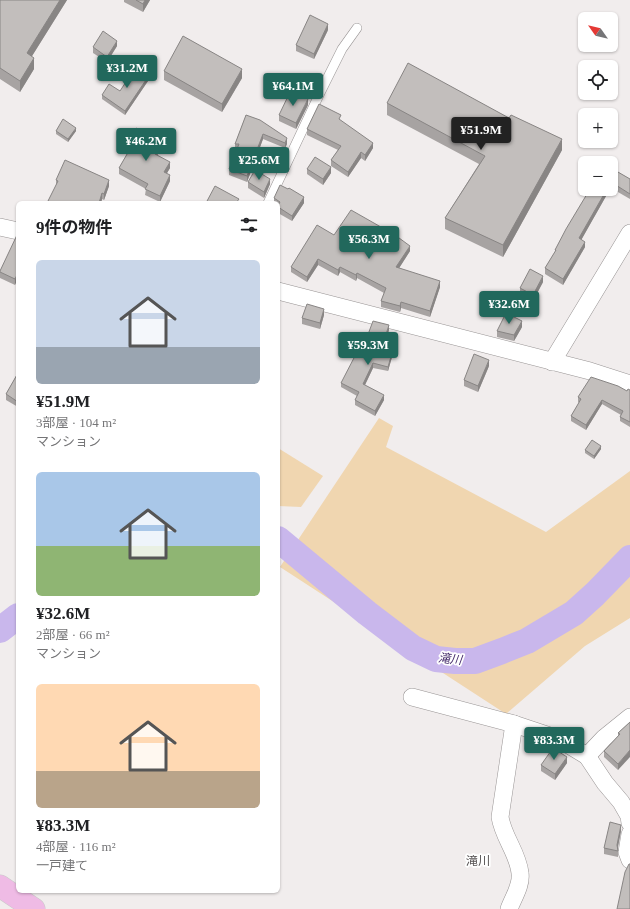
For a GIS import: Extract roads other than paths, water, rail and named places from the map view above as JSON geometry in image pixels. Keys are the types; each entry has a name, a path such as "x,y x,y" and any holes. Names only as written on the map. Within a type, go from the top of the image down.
{"main road":[{"path":"0,886 34,909"}],"street":[{"path":"0,226 16,230"},
{"path":"552,362 630,233"},
{"path":"280,293 590,371 630,384"},
{"path":"412,697 514,724 558,739 587,756 605,784 621,802 629,816 630,823"},
{"path":"587,756 604,738 630,717"},
{"path":"509,909 519,884 521,874 518,863 501,828 500,817 514,724"},
{"path":"630,834 627,852 630,860"}],"lane":[{"path":"269,201 339,56 350,37 358,28"}],"waterway":[{"name":"滝川","path":"280,541 367,613 413,648 436,659 455,661 475,661 527,641 574,613 630,558"},
{"name":"滝川","path":"0,630 16,618"}],"district":[{"name":"滝川","path":"478,861"}]}
